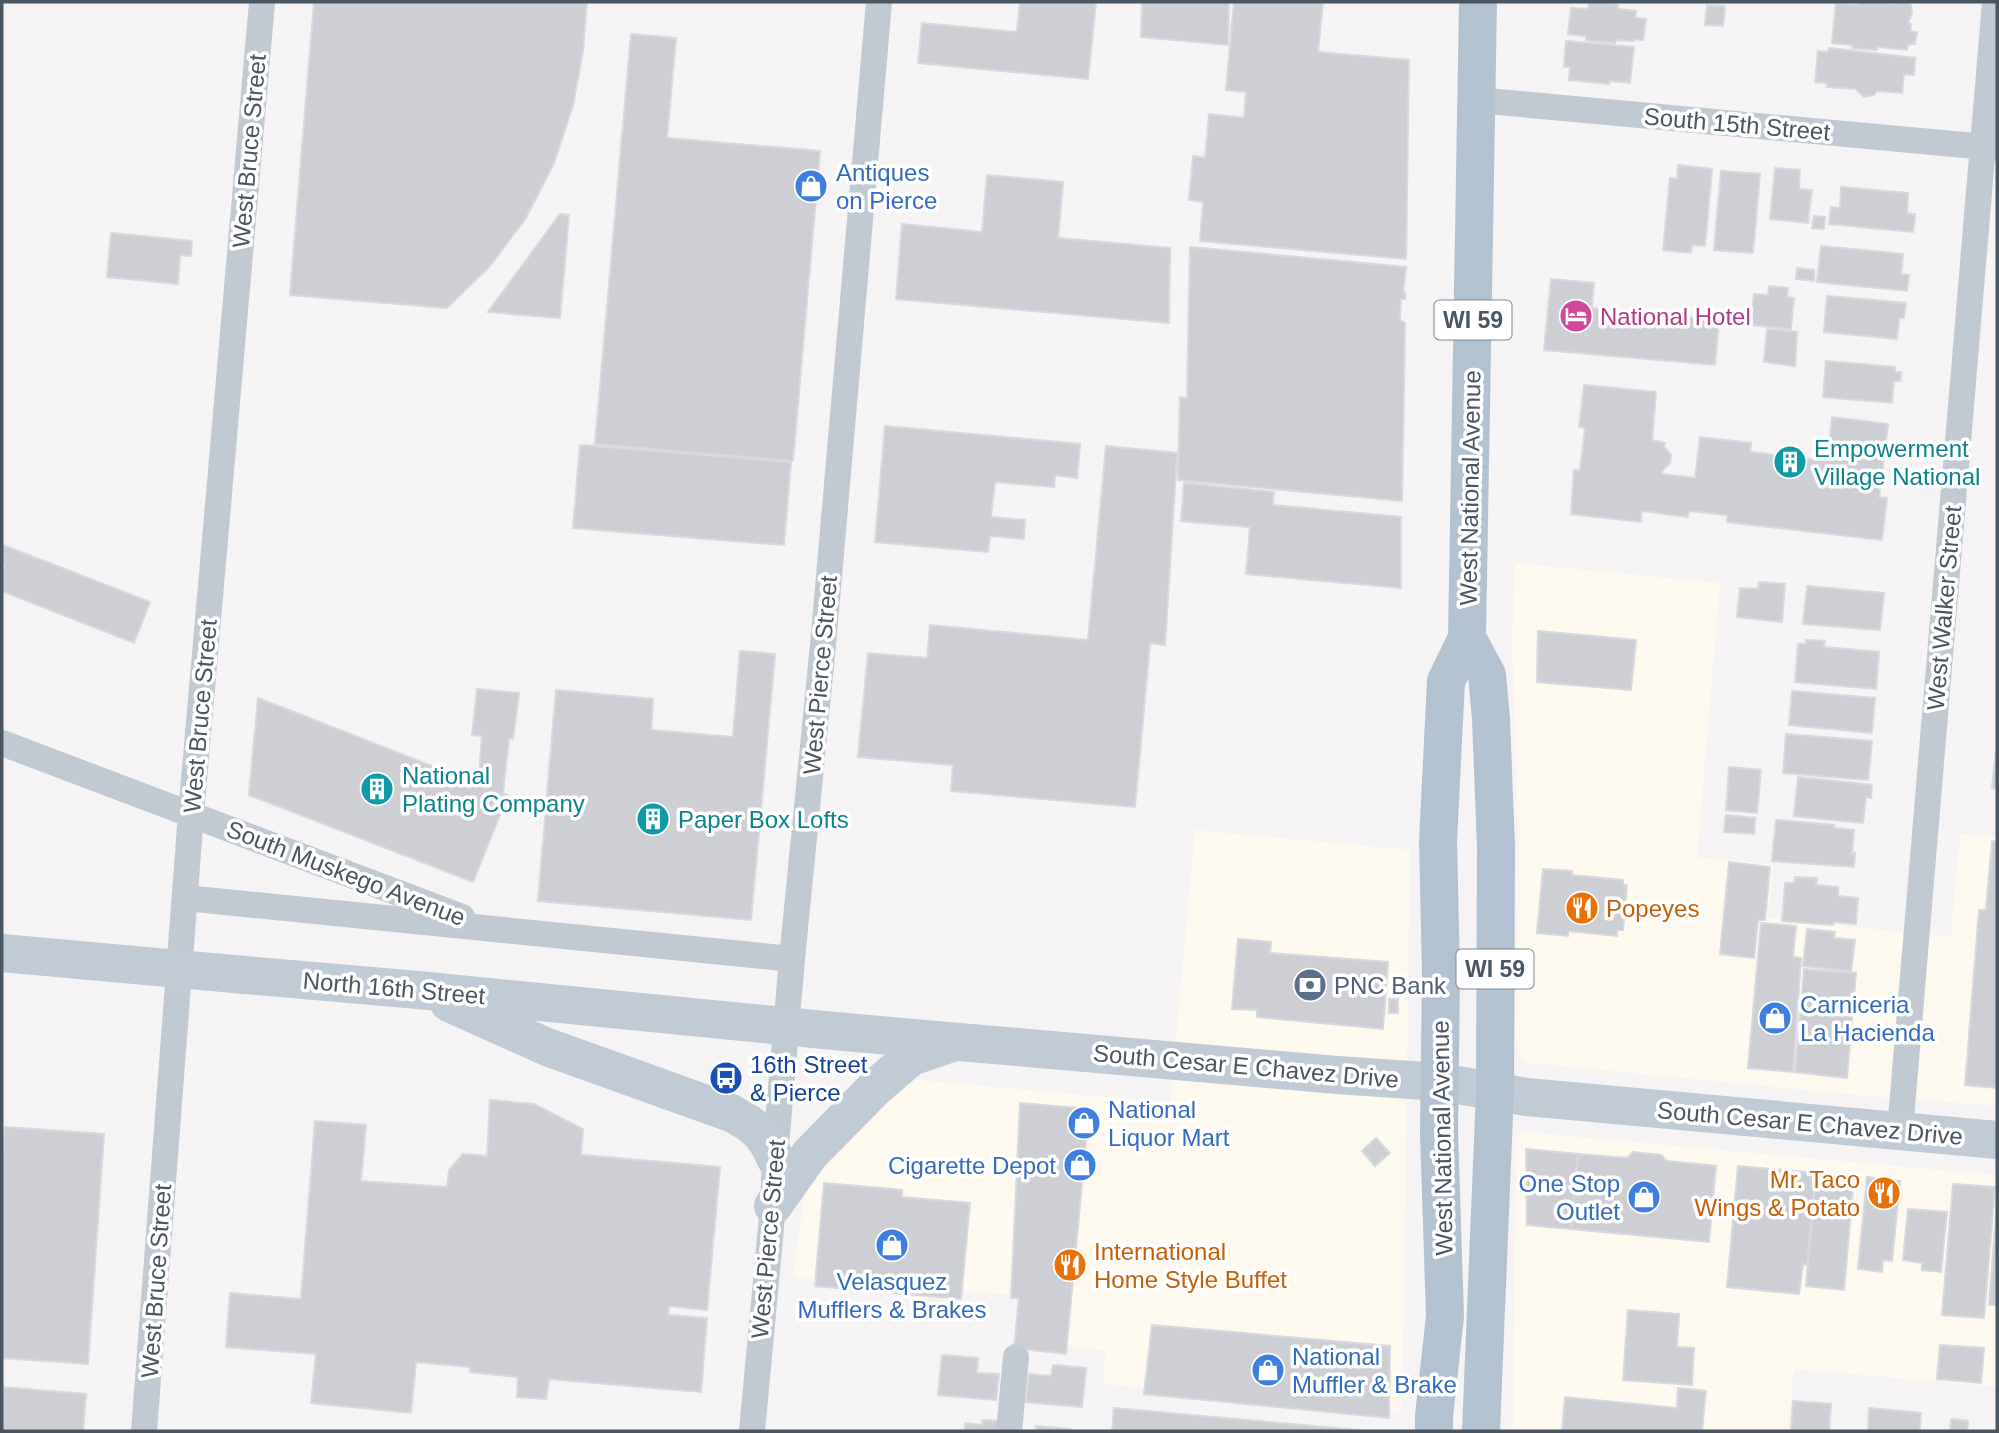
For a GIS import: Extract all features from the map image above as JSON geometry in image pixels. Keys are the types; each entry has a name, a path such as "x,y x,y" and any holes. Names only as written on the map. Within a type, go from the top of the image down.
{"main road":[{"name":"West National Avenue","path":"1434,1431 1445,1316 1439,1132 1441,975 1438,841 1446,681 1467,639 1478,2"},
{"name":"West National Avenue","path":"1467,639 1487,675 1496,846 1495,1091 1481,1431"},
{"path":"1438,841 1496,846"},
{"name":"North 16th Street","path":"2,953 786,1026"},
{"path":"418,990 547,1047 741,1119 751,1124 769,1143 775,1158"},
{"name":"South Cesar E Chavez Drive","path":"786,1026 1440,1082 1527,1097 1997,1140"},
{"path":"773,1206 810,1154 876,1087 911,1057 958,1041"},
{"path":"1445,1316 1485,1319"}],"street":[{"name":"West Bruce Street","path":"144,1431 191,814 262,2"},
{"name":"West Pierce Street","path":"752,1431 879,2"},
{"name":"West Walker Street","path":"1900,1131 1990,148 1996,2"},
{"name":"South 15th Street","path":"1477,100 1990,148"},
{"name":"South Muskego Avenue","path":"2,743 494,929"},
{"name":"South Muskego Avenue","path":"185,898 792,959"},
{"path":"1009,1431 1016,1357"}],"shaded area":[{"path":"1515,563 1720,583 1697,857 1773,865 1768,918 1951,937 1960,834 1997,837 1997,1106 1845,1094 1530,1063 1523,1060 1518,1051 1516,1036 1518,800 1512,644"},
{"path":"1195,830 1410,850 1402,1411 1103,1384 1106,1351 1074,1347 1021,1347 1026,1296 793,1278 806,1183 909,1079 1170,1103"},
{"path":"1523,1132 1997,1175 1997,1387 1794,1369 1788,1431 1513,1431 1516,1152 1517,1138"}],"building":[{"path":"314,2 587,2 583,51 573,105 554,163 526,218 489,267 447,308 290,295"},
{"path":"1020,2 1096,2 1088,79 918,63 922,23 1017,32"},
{"path":"1142,2 1229,2 1228,45 1141,37"},
{"path":"1234,2 1323,2 1318,52 1409,60 1406,259 1200,241 1203,202 1189,200 1193,156 1205,158 1209,114 1244,118 1246,92 1226,90"},
{"path":"1589,2 1618,4 1618,9 1636,11 1635,18 1646,19 1643,40 1615,40 1615,43 1586,40 1586,36 1568,34 1571,8 1588,9"},
{"path":"1858,2 1908,2 1912,13 1908,24 1911,24 1910,31 1917,32 1915,44 1908,44 1907,50 1877,47 1877,50 1832,43 1836,3 1857,5"},
{"path":"1707,5 1725,6 1723,26 1705,25"},
{"path":"631,34 676,38 667,138 820,151 793,461 595,444"},
{"path":"1566,41 1634,47 1630,83 1569,80 1570,67 1564,67"},
{"path":"1829,48 1915,58 1914,75 1904,74 1902,93 1877,91 1874,95 1864,97 1856,89 1827,87 1827,83 1815,82 1818,51 1828,52"},
{"path":"1678,165 1712,169 1705,246 1692,245 1691,253 1663,250 1670,178 1677,179"},
{"path":"1775,168 1800,170 1799,189 1812,190 1808,223 1770,219"},
{"path":"1721,171 1760,174 1753,253 1714,250"},
{"path":"987,175 1063,182 1058,238 1170,248 1169,323 896,299 902,224 982,232"},
{"path":"1841,187 1908,193 1907,213 1915,214 1913,232 1829,224 1831,207 1840,208"},
{"path":"560,214 569,215 560,318 488,312"},
{"path":"1814,216 1825,217 1824,229 1812,228"},
{"path":"111,233 192,241 191,256 180,255 178,284 107,277"},
{"path":"1821,246 1903,254 1901,274 1909,275 1907,291 1817,282"},
{"path":"1190,247 1406,267 1403,292 1405,299 1401,299 1400,320 1405,323 1402,501 1178,480 1180,397 1187,398"},
{"path":"1797,268 1814,270 1814,281 1796,279"},
{"path":"1551,279 1594,283 1592,308 1719,320 1715,365 1544,350"},
{"path":"1769,286 1788,288 1787,297 1794,298 1791,329 1751,325 1754,294 1768,295"},
{"path":"1827,296 1906,303 1904,318 1899,318 1897,339 1824,332"},
{"path":"1767,329 1797,332 1795,366 1764,362"},
{"path":"1826,361 1895,367 1895,372 1901,372 1900,381 1894,381 1892,403 1823,397"},
{"name":"Empowerment Village National","path":"1584,385 1656,392 1652,440 1665,443 1664,447 1671,455 1670,463 1662,474 1695,478 1700,437 1751,443 1750,452 1827,461 1832,417 1888,424 1879,497 1887,498 1882,540 1727,522 1727,515 1689,511 1688,517 1642,511 1641,522 1571,514 1574,470 1580,471 1585,428 1579,427"},
{"path":"885,426 1080,444 1077,478 1055,475 1054,487 995,482 991,517 1025,520 1024,539 990,536 988,552 875,542"},
{"path":"580,445 791,462 784,545 573,528"},
{"path":"1106,446 1177,453 1165,645 1150,643 1135,807 951,791 953,765 858,757 868,653 927,658 930,625 1088,640"},
{"path":"1184,483 1274,492 1273,505 1401,517 1401,588 1246,574 1250,527 1181,521"},
{"path":"3,545 150,602 134,643 2,591 5,564 2,563"},
{"path":"1759,582 1785,584 1782,622 1737,617 1740,588 1758,589"},
{"path":"1807,586 1884,593 1880,630 1803,624"},
{"path":"1538,631 1636,640 1631,690 1537,682"},
{"path":"1806,640 1825,641 1824,647 1879,652 1876,689 1795,682 1798,644 1806,644"},
{"name":"Paper Box Lofts","path":"740,651 775,654 751,920 538,901 556,690 653,699 651,730 733,737"},
{"name":"National Plating Company","path":"477,689 519,693 513,739 509,738 503,793 508,795 473,882 249,795 258,698 478,784 482,736 472,735"},
{"path":"1792,691 1875,698 1872,733 1789,725"},
{"path":"1786,734 1872,741 1868,780 1783,773"},
{"path":"1997,750 1997,789 1992,788"},
{"path":"1729,767 1761,770 1757,813 1726,810"},
{"path":"1798,777 1872,785 1871,798 1866,797 1863,823 1794,816"},
{"path":"1726,815 1755,818 1754,834 1724,832"},
{"path":"1776,820 1834,825 1834,828 1854,830 1854,867 1772,861"},
{"path":"1992,841 1997,842 1997,1088 1965,1085 1979,910 1986,910"},
{"path":"1729,862 1770,867 1765,920 1758,920 1754,958 1720,954"},
{"name":"Popeyes","path":"1543,869 1623,880 1623,885 1627,885 1623,930 1617,930 1617,936 1568,931 1568,936 1537,933"},
{"path":"1795,877 1817,878 1816,885 1838,887 1838,896 1858,898 1856,924 1782,921 1785,883 1794,883"},
{"name":"Carniceria La Hacienda","path":"1761,923 1796,926 1793,957 1801,958 1793,1072 1748,1068"},
{"path":"1807,929 1835,932 1834,938 1855,940 1851,971 1803,966"},
{"name":"PNC Bank","path":"1238,939 1271,942 1270,953 1388,962 1383,1029 1257,1017 1257,1010 1232,1009"},
{"path":"1804,969 1856,973 1847,1078 1795,1072"},
{"path":"1389,999 1398,999 1398,1013 1389,1013"},
{"path":"490,1100 534,1104 583,1129 581,1155 720,1167 707,1310 669,1306 668,1315 707,1318 701,1392 549,1379 546,1399 517,1397 518,1377 470,1372 470,1367 416,1362 411,1413 311,1403 316,1354 226,1347 230,1293 301,1299 315,1121 366,1125 361,1181 447,1187 449,1170 463,1154 487,1156"},
{"path":"1020,1103 1089,1109 1066,1354 1014,1348 1019,1298 1011,1298"},
{"path":"5,1127 104,1134 88,1364 2,1358 2,1168"},
{"path":"1376,1138 1390,1153 1375,1166 1362,1151"},
{"path":"1526,1149 1578,1154 1571,1229 1527,1225"},
{"name":"One Stop Outlet","path":"1633,1152 1661,1155 1667,1161 1716,1166 1709,1242 1571,1229 1578,1154 1627,1158"},
{"path":"1738,1166 1816,1173 1807,1265 1803,1264 1799,1294 1727,1287"},
{"path":"1816,1173 1854,1177 1844,1290 1806,1286"},
{"path":"1867,1177 1900,1181 1892,1261 1883,1260 1882,1272 1858,1269"},
{"name":"Velasquez Mufflers & Brakes","path":"824,1183 902,1190 902,1197 970,1203 961,1299 815,1286"},
{"path":"1953,1184 1995,1187 1984,1318 1942,1315"},
{"path":"1997,1201 1997,1305 1989,1305"},
{"path":"1908,1209 1947,1212 1941,1272 1922,1270 1922,1263 1903,1260"},
{"path":"1628,1310 1679,1314 1677,1347 1694,1348 1692,1385 1623,1380"},
{"name":"National Muffler & Brake","path":"1152,1325 1390,1346 1389,1418 1144,1394"},
{"path":"1940,1345 1984,1348 1981,1383 1937,1379"},
{"path":"942,1355 978,1358 977,1373 999,1374 996,1400 938,1395"},
{"path":"1053,1365 1086,1368 1082,1407 1026,1402 1029,1374 1051,1376"},
{"path":"2,1387 86,1394 83,1431 2,1431"},
{"path":"1678,1388 1706,1391 1702,1431 1562,1431 1565,1397 1677,1408"},
{"path":"1793,1401 1831,1404 1829,1431 1791,1431"},
{"path":"1114,1408 1368,1431 1112,1431"},
{"path":"1869,1408 1921,1413 1920,1431 1868,1431"},
{"path":"1951,1419 1968,1421 1967,1431 1950,1431"},
{"path":"982,1420 998,1421 998,1431 965,1431 965,1423 982,1425"},
{"path":"1036,1426 1070,1429 1036,1431"}],"place":[{"name":"Antiques on Pierce","path":"811,186"},
{"name":"National Hotel","path":"1576,316"},
{"name":"Empowerment Village National","path":"1790,462"},
{"name":"National Plating Company","path":"377,789"},
{"name":"Paper Box Lofts","path":"653,819"},
{"name":"Popeyes","path":"1582,908"},
{"name":"PNC Bank","path":"1310,985"},
{"name":"Carniceria La Hacienda","path":"1775,1018"},
{"name":"16th Street & Pierce","path":"726,1078"},
{"name":"National Liquor Mart","path":"1084,1123"},
{"name":"Cigarette Depot","path":"1080,1165"},
{"name":"Mr. Taco Wings & Potato","path":"1884,1193"},
{"name":"One Stop Outlet","path":"1644,1197"},
{"name":"Velasquez Mufflers & Brakes","path":"892,1245"},
{"name":"International Home Style Buffet","path":"1070,1265"},
{"name":"National Muffler & Brake","path":"1268,1370"}]}
